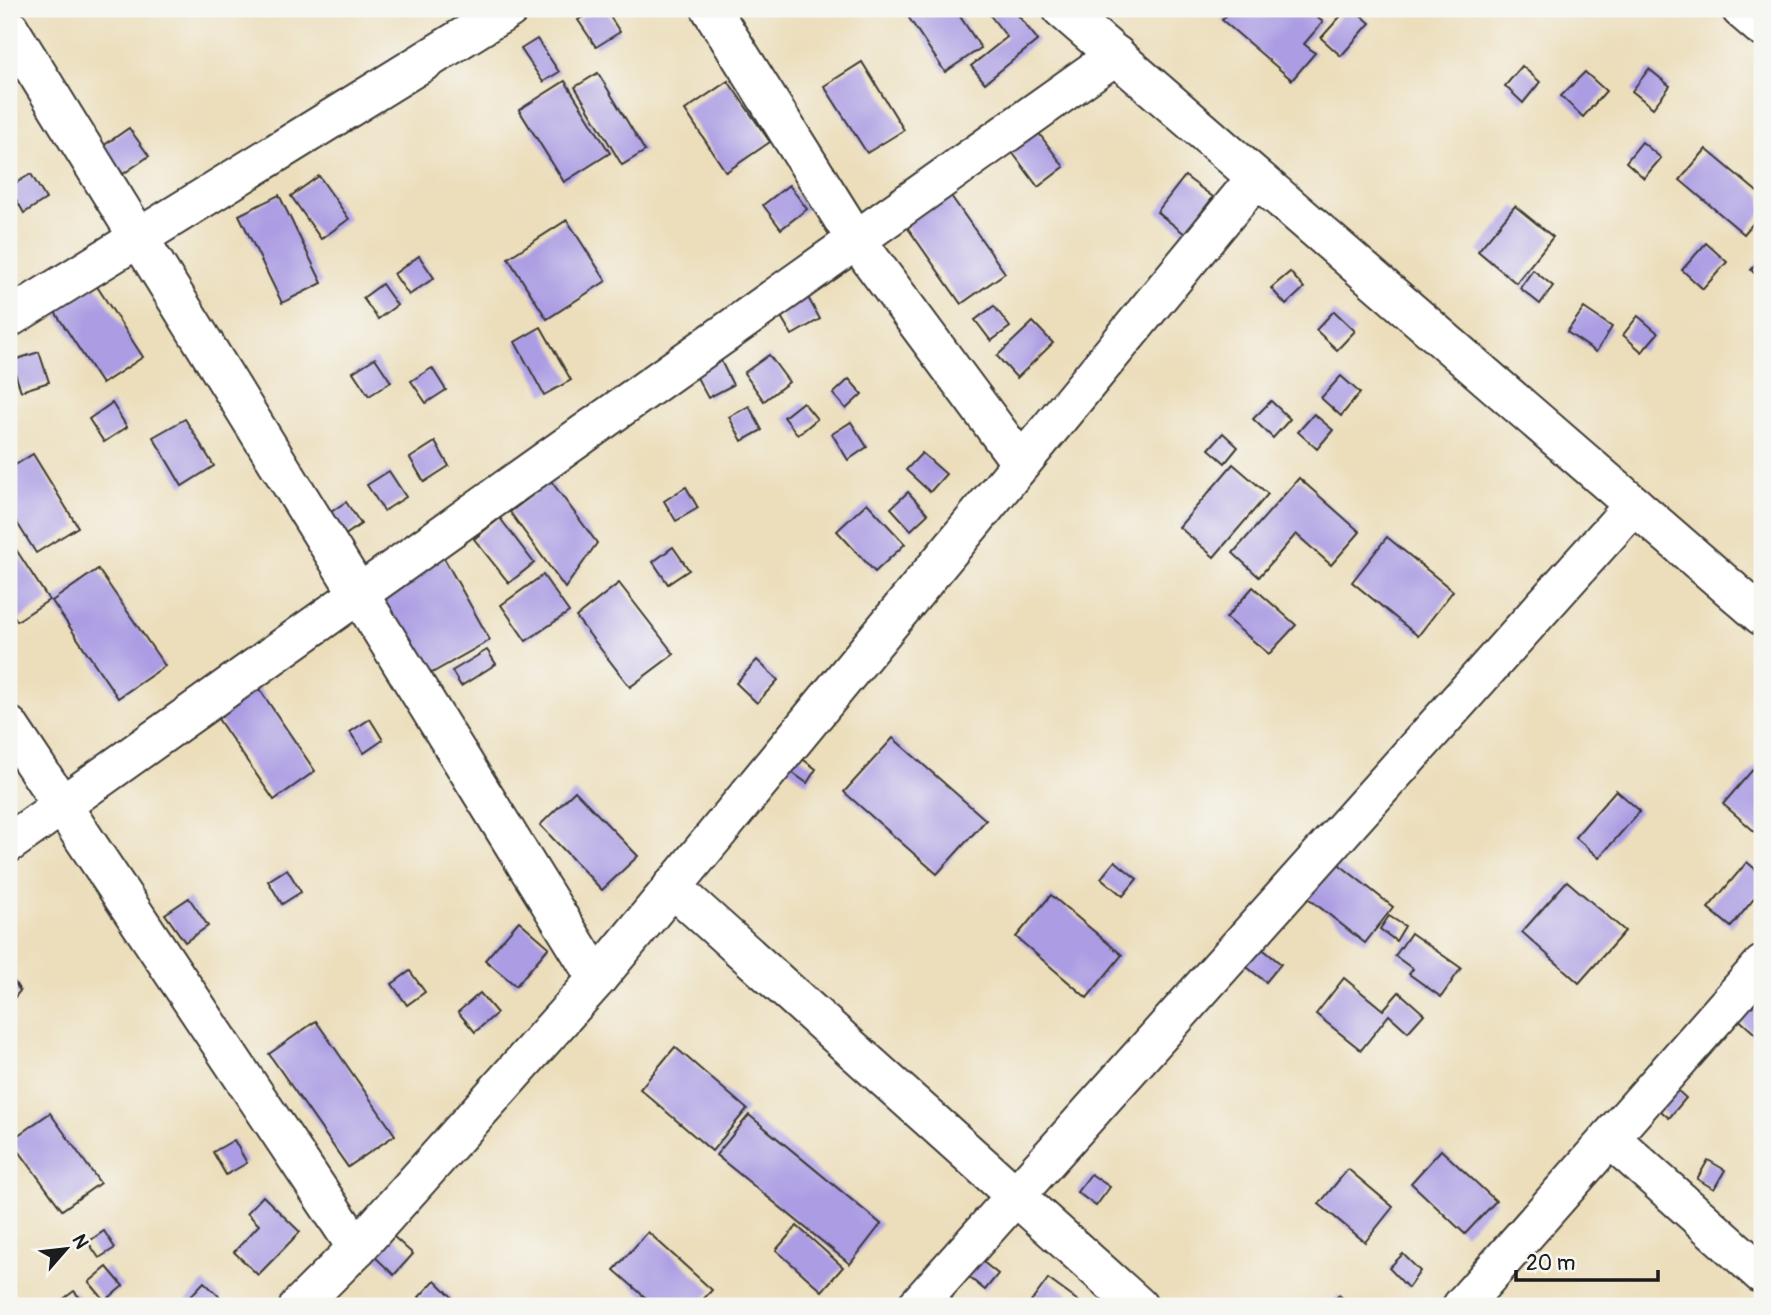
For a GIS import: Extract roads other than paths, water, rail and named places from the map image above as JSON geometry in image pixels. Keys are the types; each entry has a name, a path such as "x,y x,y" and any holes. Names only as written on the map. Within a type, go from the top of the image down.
{"street":[{"path":"9,318 509,9"},
{"path":"712,9 856,240 1021,463"},
{"path":"1062,9 1762,616"},
{"path":"1741,9 1762,27"},
{"path":"9,28 597,979"},
{"path":"9,843 1116,55"},
{"path":"299,1306 357,1248 597,979 1256,178"},
{"path":"917,1306 1634,505"},
{"path":"9,726 357,1248"},
{"path":"672,887 1138,1306"},
{"path":"1462,1306 1762,965"},
{"path":"1610,1138 1762,1274"}]}
